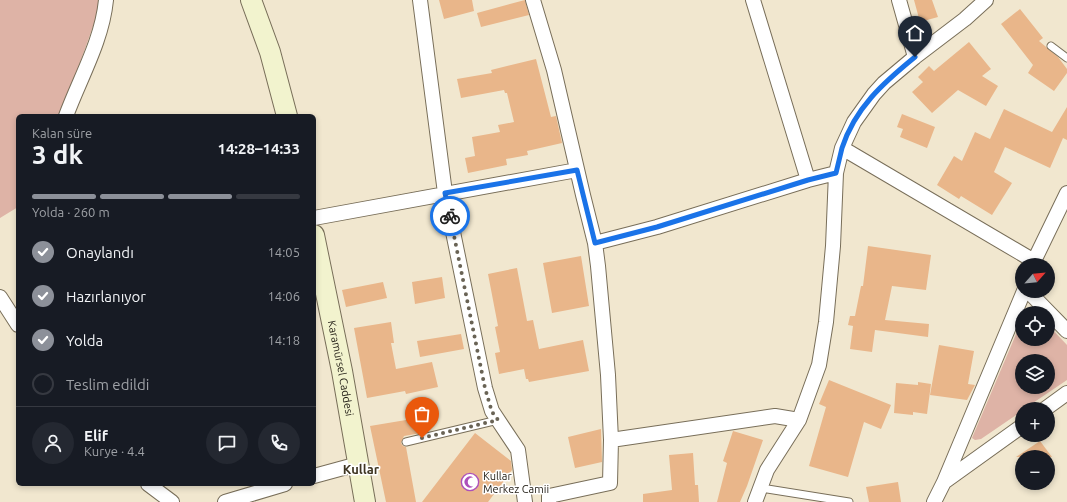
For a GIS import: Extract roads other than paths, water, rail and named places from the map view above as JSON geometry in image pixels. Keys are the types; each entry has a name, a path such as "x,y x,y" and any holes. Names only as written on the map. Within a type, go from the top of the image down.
{"main road":[{"path":"251,0 270,52 286,114"},
{"name":"Karamürsel Caddesi","path":"316,245 342,371 365,502"}],"street":[{"path":"67,114 94,48 105,11 106,0"},
{"path":"420,0 445,193 485,388 492,412 518,450 526,502"},
{"path":"534,0 554,70 595,243 607,367 611,440 610,482 548,496 549,502"},
{"path":"753,0 808,180"},
{"path":"899,0 915,57"},
{"path":"755,502 768,470 799,420 819,365 826,322 836,173 842,148 854,122 874,94 884,83 965,19 986,0"},
{"path":"842,148 1026,258"},
{"path":"316,218 577,170"},
{"path":"595,243 657,227 808,180 836,173"},
{"path":"1036,258 1067,193"},
{"path":"0,297 16,322"},
{"path":"934,502 944,482 1021,298"},
{"path":"1035,298 1067,331"},
{"path":"1055,402 1067,393"},
{"path":"611,440 775,416 799,420"},
{"path":"944,482 1015,431"},
{"path":"316,475 358,464"},
{"path":"151,486 172,502"},
{"path":"225,502 278,486"}],"lane":[{"path":"1051,46 1067,58"},
{"path":"406,442 498,420"},
{"path":"761,488 850,502"}],"place":[{"name":"Kullar Merkez Camii","path":"470,482"}],"district":[{"name":"Kullar","path":"361,469"}]}
